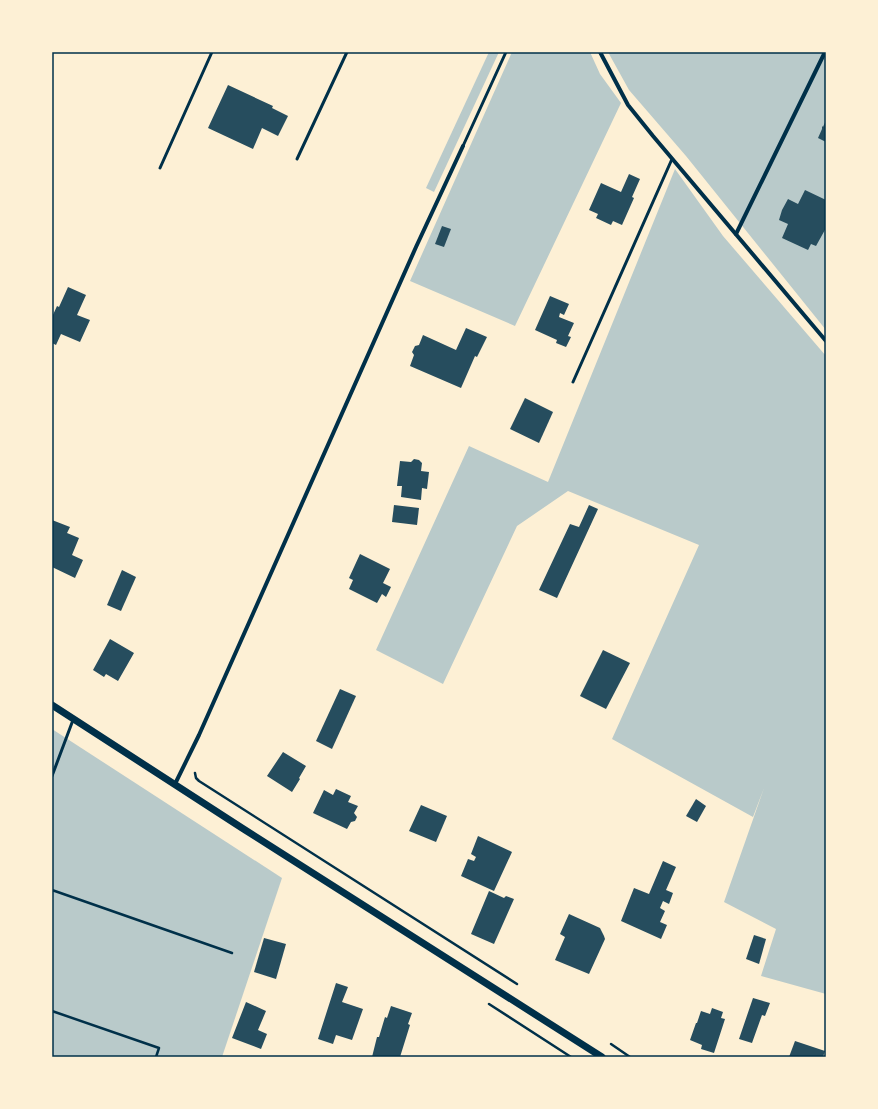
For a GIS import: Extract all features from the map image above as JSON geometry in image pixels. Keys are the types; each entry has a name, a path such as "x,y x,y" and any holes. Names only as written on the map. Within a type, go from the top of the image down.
{"street":[{"path":"600,52 628,105 826,341"},
{"path":"736,234 826,52"},
{"path":"175,784 199,736 416,247 463,146"},
{"path":"52,705 602,1057"}],"lane":[{"path":"160,168 212,52"},
{"path":"296,160 347,52"},
{"path":"463,146 506,52"},
{"path":"573,382 672,159"},
{"path":"52,776 73,718"}],"path":[{"path":"186,763 196,769 194,774 200,781 523,988"},
{"path":"52,890 232,953"},
{"path":"52,1012 159,1048 156,1057"},
{"path":"610,1044 630,1057"}],"shaded area":[{"path":"489,52 499,52 434,192 426,188"},
{"path":"512,52 590,52 600,74 621,103 515,326 410,281"},
{"path":"608,52 826,52 826,330 686,156 629,90"},
{"path":"675,169 723,236 826,356 826,994 761,976 776,929 724,902 764,788 753,817 612,739 699,545 568,491 517,526 443,684 376,650 469,446 548,482"},
{"path":"52,729 282,878 222,1057 52,1057"}],"building":[{"path":"228,85 273,106 272,108 288,116 278,136 262,128 253,149 208,128"},
{"path":"826,120 826,142 818,138 822,126 823,127"},
{"path":"629,174 640,179 632,197 634,198 622,225 613,221 611,225 596,218 598,214 589,210 601,183 621,192"},
{"path":"805,190 826,200 826,228 816,246 811,244 808,250 782,238 788,224 779,220 788,199 798,204"},
{"path":"442,226 451,229 444,247 435,244"},
{"path":"68,287 86,295 77,315 90,320 80,342 61,334 56,345 52,343 52,317 57,306 59,307"},
{"path":"550,296 569,304 564,315 560,313 559,317 574,323 568,336 571,337 566,347 556,343 557,340 535,330"},
{"path":"466,328 487,337 477,357 475,356 461,388 410,366 414,355 412,352 415,346 419,345 423,335 456,350"},
{"path":"525,398 553,412 539,443 510,429"},
{"path":"414,459 419,460 422,463 421,471 429,472 427,489 422,488 421,500 401,497 402,486 397,486 400,461 411,462"},
{"path":"394,505 419,508 417,525 392,522"},
{"path":"589,505 598,509 557,598 539,590 570,524 579,527"},
{"path":"52,520 70,527 67,533 79,538 72,555 83,560 75,578 52,567"},
{"path":"360,554 390,569 383,583 391,587 386,597 382,594 377,603 349,589 353,580 349,578"},
{"path":"122,570 136,577 121,611 107,605"},
{"path":"110,639 134,653 118,681 106,674 104,677 93,670"},
{"path":"603,650 630,663 606,709 580,696"},
{"path":"340,689 356,696 332,749 316,741"},
{"path":"283,752 306,766 292,792 267,776"},
{"path":"336,789 351,796 348,802 358,806 354,813 357,817 355,821 351,822 347,829 313,813 324,790 333,795"},
{"path":"696,799 706,806 697,822 686,816"},
{"path":"421,805 447,816 436,842 409,831"},
{"path":"478,836 512,852 494,891 461,876 468,859 474,861 476,857 471,854"},
{"path":"663,861 676,867 666,890 673,893 669,904 663,901 660,908 665,911 660,922 667,925 661,939 621,921 634,888 649,894"},
{"path":"489,891 504,898 506,896 514,899 494,944 471,934"},
{"path":"569,914 600,928 605,939 589,974 555,960 565,937 560,934"},
{"path":"754,935 766,939 759,964 746,959"},
{"path":"264,938 286,944 276,979 254,972"},
{"path":"336,983 348,987 342,1002 363,1009 352,1040 336,1035 333,1044 318,1039"},
{"path":"753,998 770,1003 765,1016 762,1015 752,1043 739,1039"},
{"path":"246,1002 266,1011 258,1030 267,1034 261,1049 232,1038"},
{"path":"391,1006 412,1013 408,1024 410,1025 400,1057 372,1057 377,1037 379,1037 385,1017 387,1018"},
{"path":"712,1008 723,1012 721,1018 725,1019 714,1053 701,1049 702,1045 690,1040 701,1011 710,1014"},
{"path":"795,1041 825,1051 823,1057 789,1057"}]}
